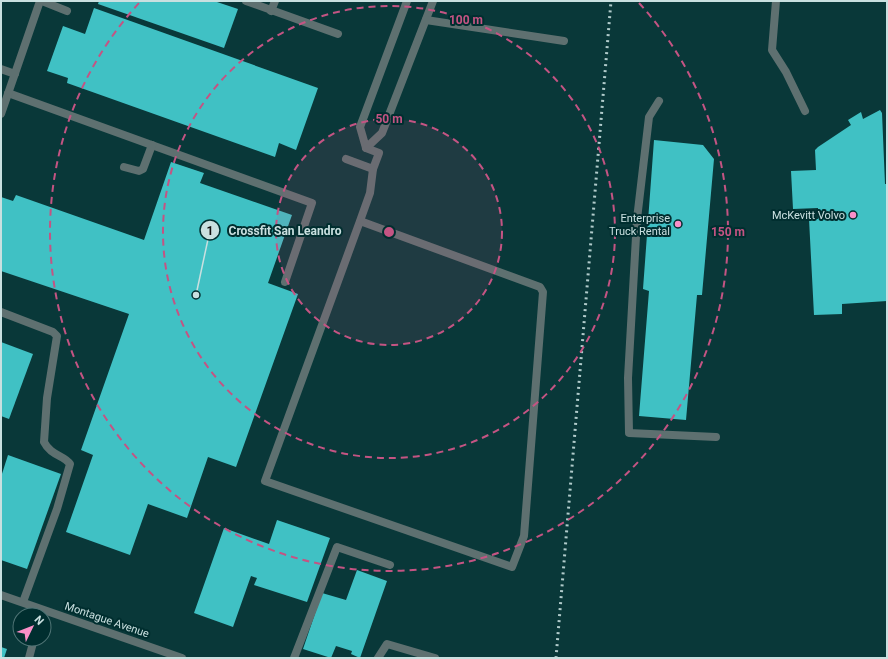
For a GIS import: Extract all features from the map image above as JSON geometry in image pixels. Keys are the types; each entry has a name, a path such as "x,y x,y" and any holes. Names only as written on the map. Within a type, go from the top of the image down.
{"street":[{"path":"1,114 41,1 67,11"},
{"path":"246,1 338,34"},
{"path":"271,11 274,1"},
{"path":"366,148 360,127 407,1"},
{"path":"366,148 382,133 433,1"},
{"path":"776,1 772,50 786,72 805,112"},
{"path":"426,20 564,42"},
{"path":"1,69 15,74"},
{"path":"8,93 312,203 285,282"},
{"path":"659,102 649,117 637,219 628,378 629,433 716,436"},
{"path":"124,167 138,171 143,169 152,145"},
{"path":"360,221 540,287 543,292 524,536 512,567 265,481 370,193 373,169 379,153 366,148"},
{"path":"346,159 373,169"},
{"path":"1,312 52,332 57,336 47,398 44,442 47,448 55,455 68,461 70,464 57,509 23,602"},
{"path":"294,658 336,547 390,565"},
{"name":"Montague Avenue","path":"1,595 23,602 32,607"},
{"name":"Montague Avenue","path":"52,615 182,658"},
{"path":"378,658 387,644 435,658"},
{"path":"29,658 32,647"}],"building":[{"path":"99,1 214,1 238,9 224,48 98,4"},
{"path":"94,8 318,88 296,150 279,143 275,157 67,83 68,78 47,71 63,26 85,34"},
{"path":"880,110 882,113 885,184 887,184 887,301 842,304 842,314 814,315 809,219 818,219 818,208 793,209 791,171 816,170 815,150 818,147 851,125 848,120 861,112 863,119"},
{"name":"Enterprise Truck Rental","path":"654,140 703,145 714,159 702,295 697,295 686,420 639,416 649,291 643,289"},
{"path":"171,162 204,173 200,183 292,215 268,283 298,294 236,467 208,457 187,518 148,504 130,555 66,532 93,455 81,450 129,314 1,271 1,197 13,201 16,195 144,240"},
{"path":"1,342 33,354 9,419 1,416"},
{"path":"8,455 61,474 27,569 1,560 1,477"},
{"path":"277,520 330,538 307,602 254,585 257,578 251,576 233,627 194,613 224,528 269,544"},
{"path":"357,570 387,581 360,658 351,654 352,651 336,646 331,658 303,649 322,593 346,600"},
{"path":"1,647 7,649 4,658 1,658"}],"railway":[{"path":"556,658 611,1"}],"place":[{"name":"McKevitt Volvo","path":"853,215"},
{"name":"Enterprise Truck Rental","path":"678,224"},
{"name":"Crossfit San Leandro","path":"196,295"}]}
